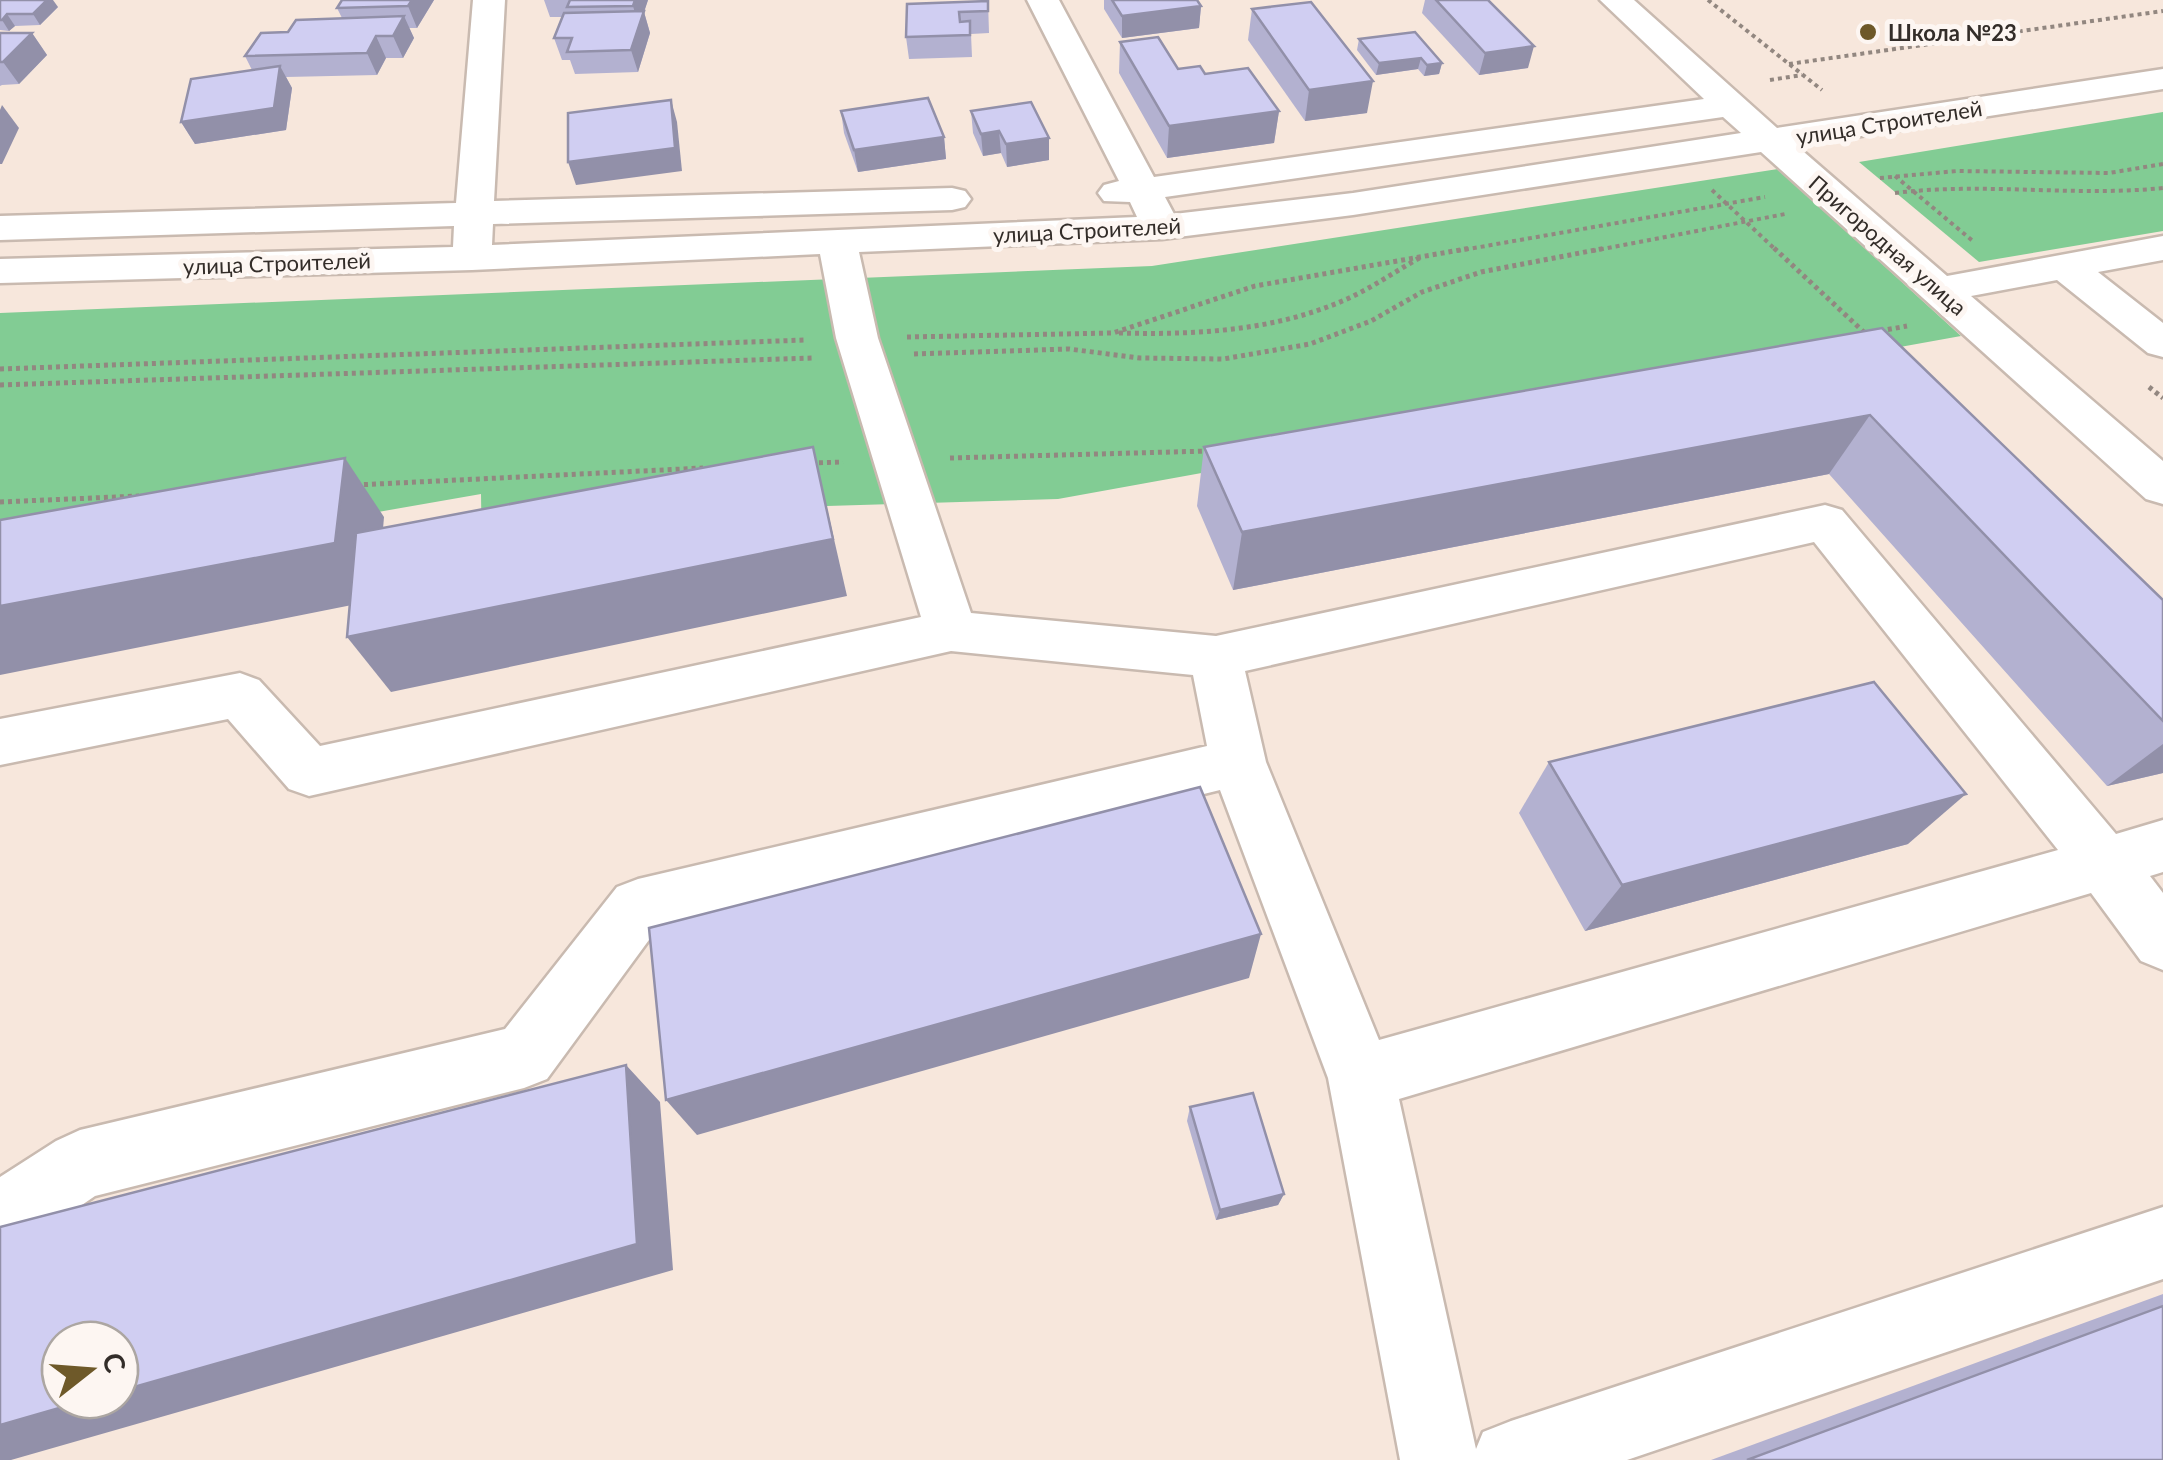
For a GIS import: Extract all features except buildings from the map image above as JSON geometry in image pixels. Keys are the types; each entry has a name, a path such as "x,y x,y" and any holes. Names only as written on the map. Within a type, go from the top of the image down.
{"street":[{"path":"472,258 489,0"},
{"path":"1043,0 1162,228"},
{"name":"Пригородная улица","path":"1616,0 1831,196 2163,487"},
{"name":"улица Строителей","path":"0,271 472,258 1162,228 1354,204 2163,79"},
{"path":"1084,194 1143,192 1732,106"},
{"path":"0,228 986,198"},
{"path":"837,242 860,347 951,631"},
{"path":"1952,302 2065,266 2163,248"},
{"path":"2065,266 2163,344"},
{"path":"0,742 240,695 309,772 951,631 1216,657 1826,522 2163,941"},
{"path":"1216,657 1238,762 1361,1078 1439,1460"},
{"path":"0,1219 80,1165 524,1056 638,906 1238,762"},
{"path":"1361,1078 2163,846"},
{"path":"1511,1460 2163,1243"}],"path":[{"path":"1708,0 1790,64 2163,11"},
{"path":"0,369 860,347 1069,349 1140,358 1223,359 1310,344 1371,321 1422,292 1481,272 1745,222 1925,172 2109,173 2163,164"},
{"path":"1700,178 1880,347"},
{"path":"1113,333 1255,286 1726,204 1964,185 2101,192 2163,188"},
{"path":"0,385 1113,333 1185,336 1256,328 1339,302 1425,255"},
{"path":"1846,338 1952,302"},
{"path":"797,464 1219,450"},
{"path":"340,486 717,468"},
{"path":"0,502 142,496"}],"green space":[{"path":"2163,112 2163,231 1979,262 1859,162"},
{"path":"1778,169 1961,336 1058,499 827,506 482,561 481,494 0,578 0,313 1152,266"}],"place":[{"name":"Школа №23","path":"1868,32"}]}
